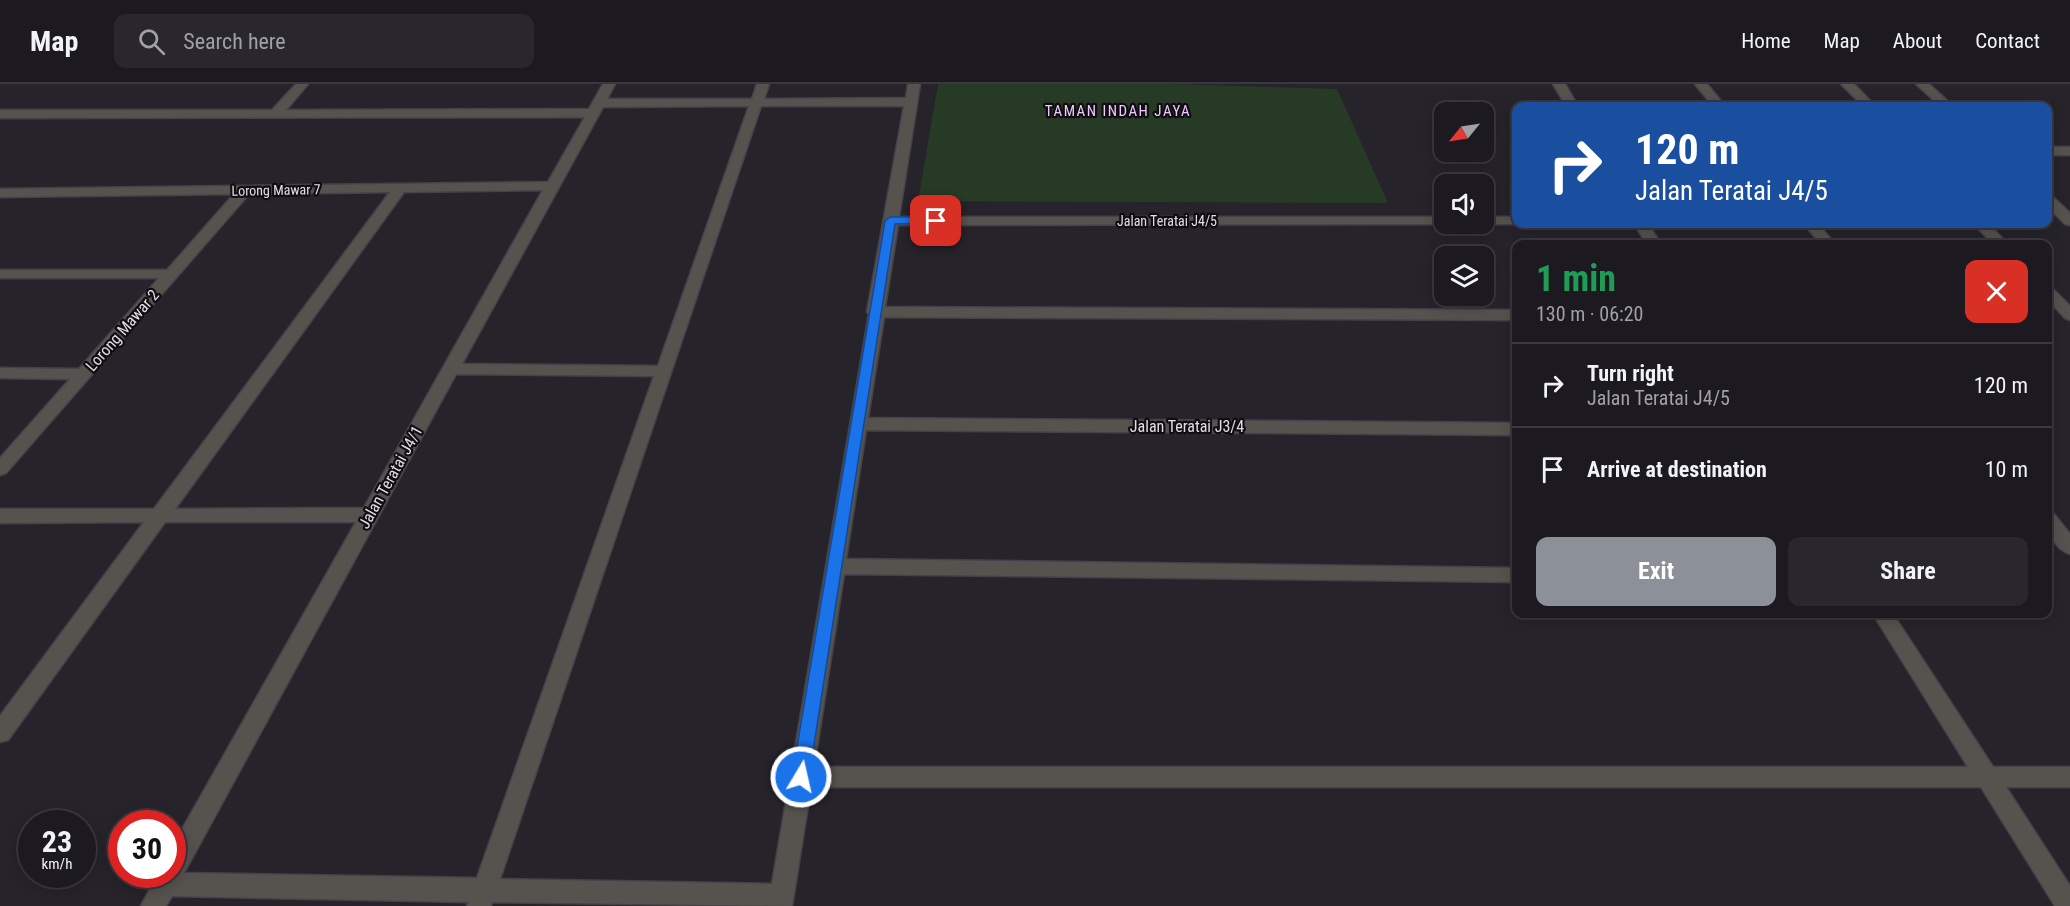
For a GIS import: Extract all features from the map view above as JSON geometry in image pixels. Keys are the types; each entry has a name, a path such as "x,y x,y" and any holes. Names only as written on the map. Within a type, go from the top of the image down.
{"street":[{"path":"277,112 302,84"},
{"name":"Jalan Teratai J4/1","path":"186,846 609,84"},
{"path":"482,898 763,84"},
{"path":"1559,84 1570,102"},
{"path":"1701,84 1716,102"},
{"path":"1847,84 1865,102"},
{"path":"1923,84 1943,102"},
{"path":"0,114 596,108 912,93 781,901 482,898 186,878"},
{"path":"2052,151 2070,151"},
{"name":"Lorong Mawar 7","path":"0,193 552,186"},
{"path":"0,733 400,188"},
{"name":"Lorong Mawar 2","path":"0,469 245,190"},
{"path":"2052,204 2070,221"},
{"name":"Jalan Teratai J4/5","path":"890,221 1434,221"},
{"path":"1494,221 1512,221"},
{"path":"1814,228 1825,240"},
{"path":"1985,228 1997,240"},
{"path":"0,274 171,274"},
{"path":"2052,296 2070,315"},
{"path":"875,312 1512,315"},
{"path":"450,369 664,370"},
{"path":"0,373 84,374"},
{"name":"Jalan Teratai J3/4","path":"858,424 1512,429"},
{"path":"0,516 369,515"},
{"path":"2052,524 2070,547"},
{"path":"834,566 1512,575"},
{"path":"1886,618 2069,906"},
{"path":"801,777 2070,777"},
{"name":"Jalan Teratai J4/1","path":"153,906 163,888"}],"green space":[{"path":"938,84 1173,84 1337,89 1388,203 918,201"}],"district":[{"name":"TAMAN INDAH JAYA","path":"1118,111"}],"route":[{"path":"801,777 890,221 936,221"}]}
